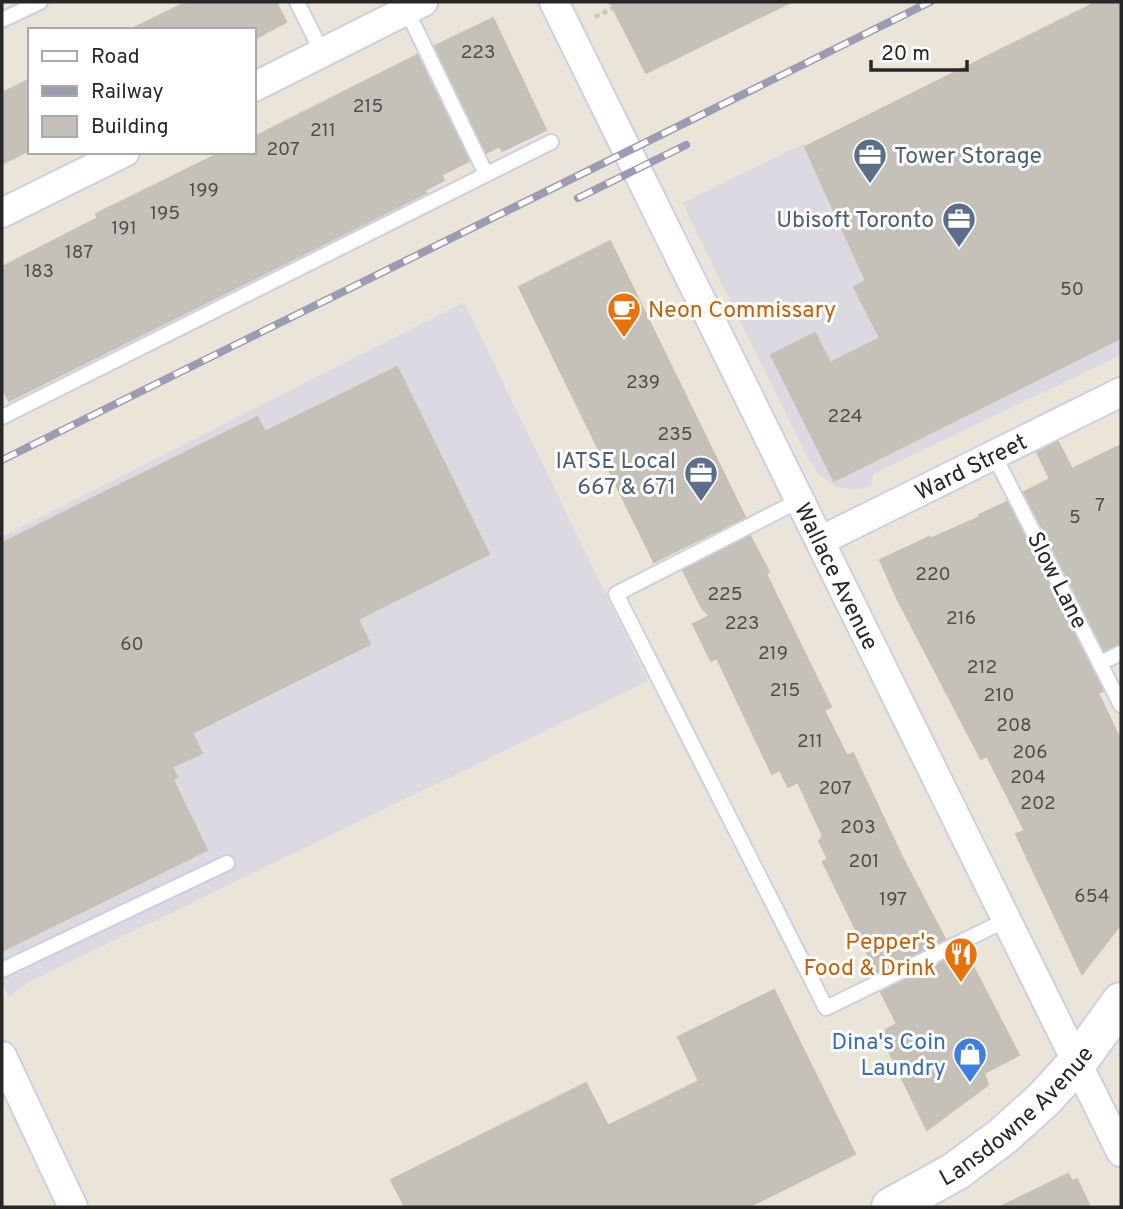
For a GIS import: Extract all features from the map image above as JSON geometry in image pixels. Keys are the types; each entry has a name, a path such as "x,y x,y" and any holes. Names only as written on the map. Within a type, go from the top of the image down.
{"street":[{"name":"Wallace Avenue","path":"554,2 1121,1153"},
{"path":"256,86 415,6"},
{"path":"2,213 121,154"},
{"name":"Ward Street","path":"820,541 1121,392"},
{"name":"Lansdowne Avenue","path":"891,1207 956,1171 1003,1136 1044,1099 1077,1063 1121,1002"},
{"path":"2,1056 73,1207"}],"lane":[{"path":"2,20 40,2"},
{"path":"297,2 322,52"},
{"path":"415,6 486,174"},
{"path":"2,417 551,142"},
{"name":"Slow Lane","path":"994,455 1121,705"},
{"path":"800,500 616,594 826,1008 1006,920"},
{"path":"1100,663 1121,653"},
{"path":"2,970 227,863"}],"path":[{"path":"585,22 613,8"}],"shaded area":[{"path":"1098,2 1121,2 1121,355 873,474 871,487 837,487 819,475 808,459 682,203 803,144 805,147"},
{"path":"464,302 648,681 29,982 9,997 2,983 2,537"}],"building":[{"path":"187,2 276,2 286,22 256,38 256,28 134,28"},
{"path":"610,2 791,2 646,73"},
{"path":"1097,2 1121,2 1121,338 834,481 771,355 815,333 830,363 880,338 854,287 866,281 805,147"},
{"path":"493,18 546,130 502,151 500,146 486,153 435,46"},
{"path":"417,55 469,161 441,175 444,180 423,191 426,193 9,401 2,387 2,267 98,218 96,214 218,154 256,154 256,136"},
{"path":"28,80 28,151 2,164 2,93"},
{"path":"610,241 745,517 654,562 519,287"},
{"path":"397,367 489,554 358,619 370,644 192,733 202,753 172,767 177,777 173,780 207,850 2,951 2,543 257,417 265,432"},
{"path":"1058,442 1072,469 1121,445 1121,643 1104,650 1024,492 1050,479 1037,452"},
{"path":"1007,502 1103,691 1098,693 1121,741 1121,924 1082,974 1016,834 1025,831 987,756 981,759 880,560 980,517 979,515"},
{"path":"750,536 831,707 824,710 847,756 853,753 901,855 945,939 877,973 823,862 828,859 819,841 823,836 798,782 788,787 780,770 772,774 717,658 711,661 693,624 710,616 702,608 683,570"},
{"path":"965,951 1019,1055 984,1073 988,1085 927,1130 880,1033 897,1024 881,992"},
{"path":"774,990 855,1154 748,1207 405,1207 391,1180 586,1083 608,1126 699,1081 678,1037"},
{"path":"1068,1174 1072,1181 1077,1179 1090,1207 1000,1207"}],"railway":[{"path":"2,460 930,2"},
{"path":"578,198 686,145"}],"place":[{"name":"Tower Storage","path":"870,185"},
{"name":"Ubisoft Toronto","path":"959,249"},
{"name":"Neon Commissary","path":"624,339"},
{"name":"IATSE Local 667 & 671","path":"701,503"},
{"name":"Pepper's Food & Drink","path":"961,984"},
{"name":"Dina's Coin Laundry","path":"970,1084"}]}
